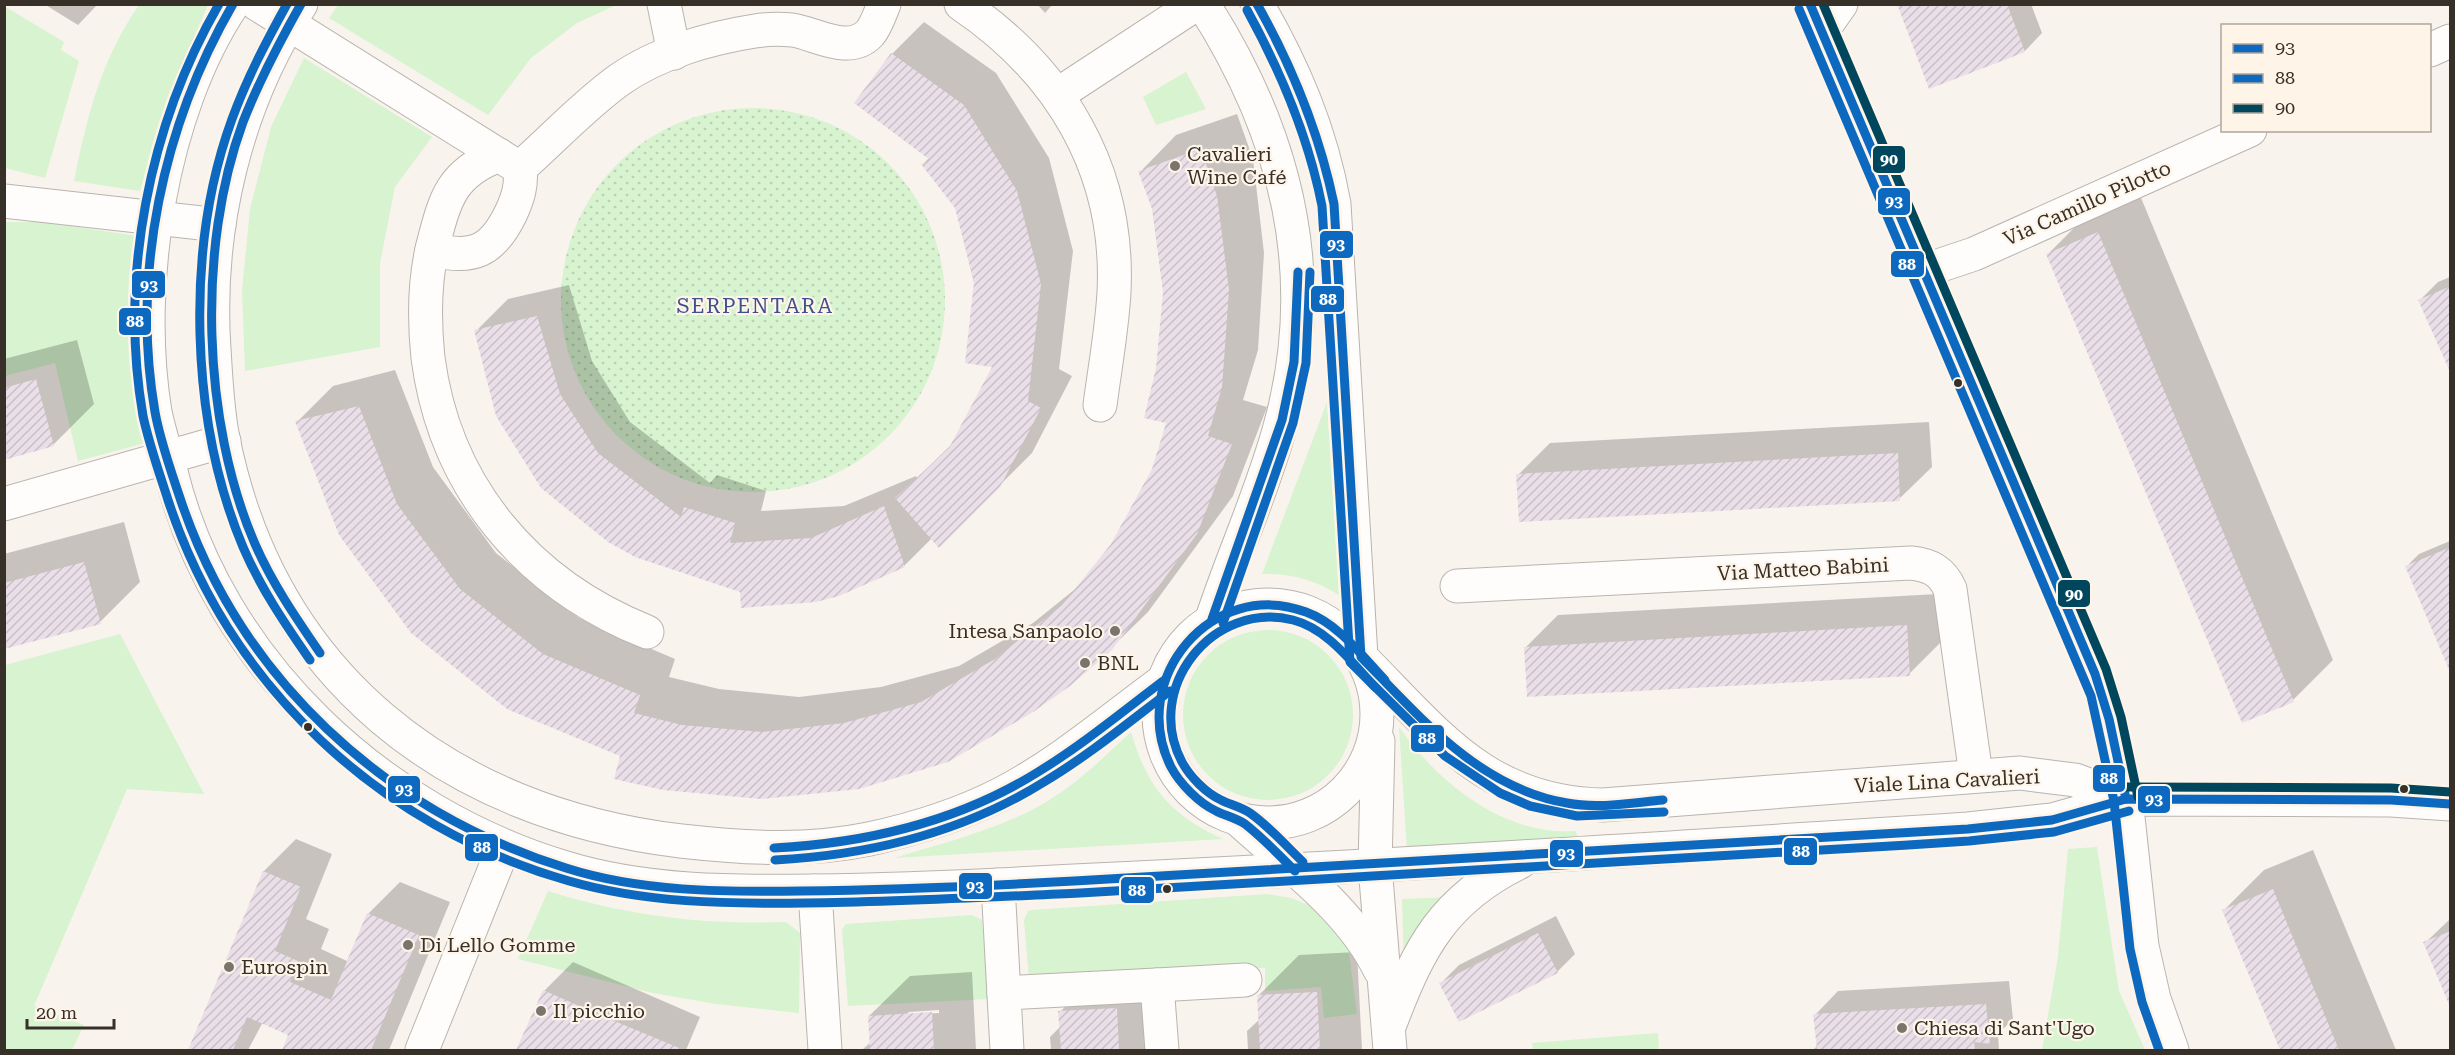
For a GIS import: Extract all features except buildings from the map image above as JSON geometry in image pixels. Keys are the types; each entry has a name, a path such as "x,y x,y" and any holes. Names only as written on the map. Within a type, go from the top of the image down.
{"street":[{"path":"233,4 212,40 187,97 172,146 157,218 150,308 151,376 156,416 191,535 212,579 256,651 308,713 348,750 402,791 454,822 504,846 568,869 620,880 698,890 814,891 1295,871 2021,825 2064,817 2126,799 2391,800 2451,804"},
{"path":"257,4 295,14 510,162 521,179 517,199 500,235 489,246 462,253 432,250"},
{"path":"664,4 674,53"},
{"path":"646,632 602,612 538,567 504,533 472,491 444,430 430,374 425,310 432,250 444,204 458,179 474,165 510,162 621,79 674,53 724,37 774,30 801,32 832,42 854,42 870,33 884,4"},
{"path":"961,4 1006,40 1057,95 1081,134 1099,175 1112,233 1114,291 1100,405"},
{"path":"1057,95 1196,4"},
{"path":"1203,4 1242,68 1272,141 1286,190 1298,273 1296,351 1290,389 1272,452 1212,619 1181,646 1163,681 1158,703 1158,725 1171,766 1199,800 1217,811 1238,819 1269,823 1300,819 1319,811 1351,785 1372,749 1377,729 1377,708"},
{"path":"1257,4 1294,72 1309,108 1325,158 1334,204 1361,657 1375,690 1377,708 1379,777 1375,866 1389,1040"},
{"path":"1841,4 1816,18 2096,674 2109,718 2126,799 2142,946 2157,1008 2172,1050"},
{"path":"295,14 248,112 219,225 212,315 224,441 236,489 253,537 284,600 319,652 375,713 440,762 522,803 610,830 727,846 768,848 826,846 892,833 980,804 1040,771 1163,681"},
{"path":"2431,50 2451,41"},
{"name":"Via Camillo Pilotto","path":"1923,271 1974,254 2246,132"},
{"path":"4,201 219,225"},
{"path":"4,504 224,441"},
{"name":"Via Matteo Babini","path":"1457,586 1911,563 1929,566 1941,574 1950,589 1976,775"},
{"name":"Viale Lina Cavalieri","path":"1212,619 1251,605 1294,608 1332,626 1431,730 1473,765 1512,787 1567,803 1603,805 2020,773 2075,780 2126,799"},
{"path":"402,791 440,762"},
{"path":"1238,819 1352,926 1364,942 1383,977"},
{"path":"422,1050 504,846"},
{"path":"1389,1040 1412,971 1438,924 1476,887 1530,856"},
{"path":"998,885 1007,1050"},
{"path":"814,891 825,1050"},
{"path":"1004,993 1245,980"},
{"path":"1157,985 1162,1050"}],"green space":[{"path":"139,5 208,5 168,96 140,191 74,181 97,89 115,47"},
{"path":"338,5 616,5 577,23 531,58 488,115 329,18"},
{"path":"4,6 64,42 61,50 79,61 45,178 5,168"},
{"path":"304,58 432,137 395,187 380,263 380,347 245,371 242,290 250,209 271,127"},
{"path":"1186,72 1206,109 1156,125 1143,97"},
{"path":"753,108 790,112 826,123 860,141 889,164 912,193 930,227 941,263 945,300 941,337 930,373 912,407 889,436 860,459 826,477 790,488 753,492 716,488 680,477 646,459 617,436 594,407 576,373 565,337 561,300 565,263 576,227 594,193 617,164 646,141 680,123 716,112"},
{"path":"5,222 41,222 138,236 149,442 78,461 55,363 5,376"},
{"path":"1327,402 1339,595 1302,578 1262,574"},
{"path":"1268,630 1285,631 1301,636 1328,655 1347,682 1352,698 1352,732 1347,748 1328,775 1301,794 1285,799 1268,800 1251,799 1235,794 1208,775 1189,748 1184,732 1183,715 1184,698 1189,682 1208,655 1235,636 1251,631"},
{"path":"120,634 204,794 127,789 34,1006 84,1025 72,1050 5,1050 5,665"},
{"path":"1399,727 1433,767 1475,802 1524,825 1550,831 1576,831 1578,840 1407,850"},
{"path":"1131,732 1145,769 1163,797 1189,820 1223,839 894,858 972,834 1029,812 1069,787"},
{"path":"2097,847 2119,991 2145,1050 2042,1050 2058,957 2068,849"},
{"path":"548,891 607,907 666,917 725,922 786,922 800,933 799,1013 716,1004 653,993 518,959"},
{"path":"1267,894 1291,898 1314,907 1348,945 1357,1014 1324,1018 1321,987 1265,991 1265,968 1029,979 1024,920 1028,911"},
{"path":"1451,897 1404,965 1402,899"},
{"path":"972,915 982,920 989,999 848,1006 842,930 846,924"},
{"path":"1658,1033 1659,1050 1533,1050 1532,1043"}],"transit line":[{"name":"88","path":"219,4 174,100 158,151 146,203 138,256 135,310 137,363 143,416 168,500 195,568 230,630 272,688 320,740 375,786 435,825 500,857 569,881 656,898 745,903 874,902 1303,881 1969,841 2054,832 2129,811"},
{"name":"93","path":"233,4 188,99 171,150 159,201 151,254 147,307 149,360 155,412 179,495 205,561 239,622 280,678 327,729 379,773 437,811 500,843 566,868 623,882 682,889 772,891 903,889 1298,869 1968,829 2052,820 2126,799 2391,800 2450,804"},
{"name":"88","path":"287,4 244,89 217,169 206,223 201,278 200,334 204,390 212,445 225,498 243,547 257,576 282,619 310,660"},
{"name":"93","path":"301,4 256,92 243,122 228,171 218,224 213,278 212,334 216,390 224,444 237,496 269,573 320,653"},
{"name":"93","path":"1257,4 1282,52 1313,126 1334,204 1361,657 1453,747 1506,782 1535,795 1579,805 1615,805 1663,800"},
{"name":"93","path":"1810,4 2095,674 2109,719 2126,799"},
{"name":"90","path":"1823,4 2106,669 2121,717 2138,797"},
{"name":"88","path":"1799,9 2091,696 2114,801 2130,949 2142,1002 2159,1050"},
{"name":"88","path":"1247,10 1292,105 1309,154 1322,206 1350,662 1445,756 1500,793 1530,806 1577,816 1664,812"},
{"name":"93","path":"1212,619 1282,420 1294,362 1298,272"},
{"name":"88","path":"1223,623 1293,423 1306,363 1310,272"},
{"name":"93","path":"1295,871 1245,824 1210,808 1197,798 1171,767 1160,734 1160,701 1170,670 1187,643 1210,622 1239,609 1271,605 1306,612 1329,624 1385,680"},
{"name":"88","path":"1303,862 1257,818 1210,793 1185,768 1172,734 1172,706 1179,680 1192,656 1212,637 1236,623 1263,617 1293,620 1306,624 1339,648 1376,688"},
{"name":"93","path":"774,848 878,835 944,817 976,804 1008,789 1054,762 1163,681"},
{"name":"88","path":"775,860 880,847 948,828 981,815 1013,800 1061,772 1170,691"},
{"name":"90","path":"2126,787 2391,788 2450,792"}],"place":[{"name":"Cavalieri Wine Café","path":"1175,166"},
{"name":"Intesa Sanpaolo","path":"1115,631"},
{"name":"BNL","path":"1085,663"},
{"name":"Di Lello Gomme","path":"408,945"},
{"name":"Eurospin","path":"229,967"},
{"name":"Il picchio","path":"541,1011"},
{"name":"Chiesa di Sant'Ugo","path":"1902,1028"}],"district":[{"name":"SERPENTARA","path":"755,306"}]}
